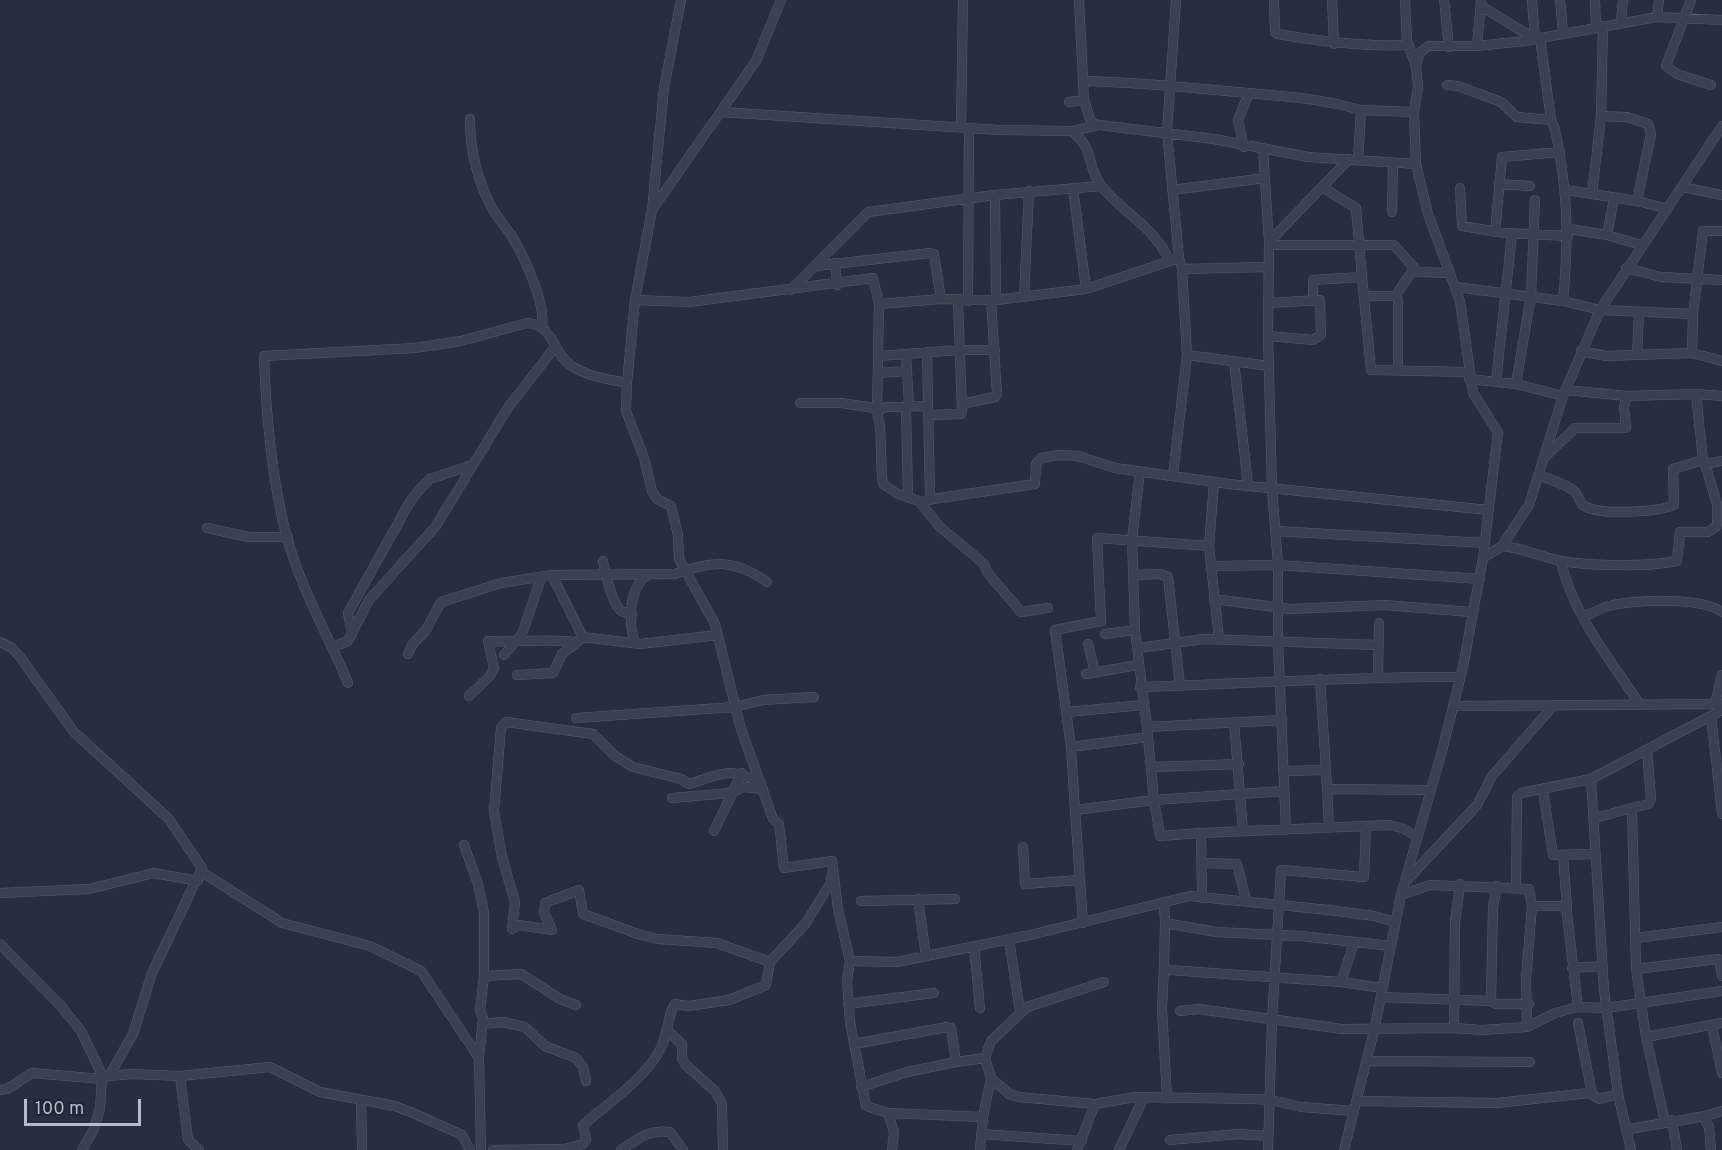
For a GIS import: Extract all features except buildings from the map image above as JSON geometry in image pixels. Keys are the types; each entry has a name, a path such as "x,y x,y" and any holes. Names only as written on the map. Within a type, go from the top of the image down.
{"street":[{"path":"681,0 664,88 652,210 636,300 626,411 644,458 652,491 657,499 671,506 675,515 679,559 701,596 718,635 735,707 773,819 779,824 784,867 832,861 838,909 850,961 847,981 849,1004 861,1087 866,1106 888,1113 983,1117"},
{"path":"652,210 760,55 781,0"},
{"path":"877,411 886,407 908,406 961,414 959,350 968,198 963,0"},
{"path":"1079,0 1084,100 1091,122 1099,125 1167,132 1308,157 1416,164"},
{"path":"1174,260 1173,190 1167,132 1176,0"},
{"path":"1274,0 1275,32 1334,44 1372,47 1409,45"},
{"path":"1332,0 1334,44"},
{"path":"1344,1150 1374,1031 1401,895 1460,677 1480,579 1498,428 1482,410 1469,375 1456,287 1428,214 1416,164 1414,112 1418,86 1416,66 1409,45 1405,0"},
{"path":"1444,0 1449,47"},
{"path":"1532,0 1551,120 1560,152 1566,190 1568,232 1563,301"},
{"path":"1560,0 1563,33"},
{"path":"1592,194 1601,116 1600,26 1595,0"},
{"path":"1621,22 1623,0"},
{"path":"1657,17 1659,0"},
{"path":"1691,0 1666,66 1668,70 1711,85"},
{"path":"1477,46 1481,3 1538,38"},
{"path":"1416,66 1423,49 1428,46 1477,46 1538,38 1657,17 1721,17"},
{"path":"1083,81 1169,85 1304,96 1361,110 1414,112"},
{"path":"1448,85 1458,86 1502,102 1517,117 1551,120"},
{"path":"1244,147 1238,120 1249,93"},
{"path":"1069,102 1084,100"},
{"path":"1269,243 1322,187 1353,160 1361,110"},
{"path":"721,112 965,128 1072,131 1099,125"},
{"path":"1601,116 1627,117 1648,124 1651,129 1637,201"},
{"path":"470,119 471,150 479,179 492,209 516,243 530,274 541,308 542,326 555,347 571,366 582,372 627,383"},
{"path":"1483,558 1502,546 1528,505 1564,393 1600,310 1665,208 1682,187 1722,126"},
{"path":"1072,131 1084,140 1101,186 1151,231 1182,268 1187,355 1173,475"},
{"path":"1263,150 1269,243 1268,336 1272,489 1278,565 1279,683 1286,830"},
{"path":"1495,232 1502,157 1560,152"},
{"path":"1392,212 1394,164"},
{"path":"1173,190 1265,178"},
{"path":"1499,184 1530,186"},
{"path":"791,290 868,212 1029,191 1101,186"},
{"path":"1322,187 1356,208 1371,370 1469,375 1496,382 1564,393 1627,396 1696,394 1722,396"},
{"path":"1682,187 1722,195"},
{"path":"1072,188 1086,289"},
{"path":"1460,188 1462,226 1512,234 1568,232 1607,235 1641,245"},
{"path":"1566,190 1637,201 1665,208"},
{"path":"1024,297 1029,191"},
{"path":"962,404 995,397 998,389 994,300 995,195"},
{"path":"1607,235 1614,199"},
{"path":"1516,384 1531,296 1535,234 1534,200"},
{"path":"1692,353 1696,279 1703,231 1722,231"},
{"path":"1496,382 1512,234"},
{"path":"1269,243 1394,245 1413,270 1449,273"},
{"path":"816,266 934,254 941,299"},
{"path":"879,304 941,299 994,300 1086,289 1174,260"},
{"path":"835,263 837,285"},
{"path":"1182,268 1269,267"},
{"path":"1626,268 1661,277 1722,280"},
{"path":"1395,296 1413,270"},
{"path":"1313,301 1313,280 1362,277"},
{"path":"636,300 689,302 837,285 873,278 879,304 877,411 880,466 884,484 896,493 919,501 1035,484 1036,464 1041,458 1078,456 1115,468 1214,482 1490,510"},
{"path":"1456,287 1563,301 1600,310 1694,315"},
{"path":"1364,296 1395,296"},
{"path":"1395,296 1398,300 1398,371"},
{"path":"1268,303 1320,300 1321,335 1317,340 1268,336"},
{"path":"1637,355 1640,312"},
{"path":"348,683 299,571 288,537 274,474 264,356 414,348 461,341 527,323 542,326"},
{"path":"333,647 348,641 369,600 436,526 507,409 555,347"},
{"path":"879,356 959,350 995,350"},
{"path":"1581,351 1594,356 1692,353 1722,361"},
{"path":"927,352 930,500"},
{"path":"906,354 908,497"},
{"path":"1187,355 1269,366"},
{"path":"1234,362 1248,485"},
{"path":"878,373 907,371"},
{"path":"1539,475 1575,491 1583,504 1596,510 1642,512 1674,506 1673,469 1703,460 1696,394"},
{"path":"1542,459 1575,428 1626,428 1624,408 1627,396"},
{"path":"800,403 867,406 877,411"},
{"path":"1502,546 1520,548 1561,561 1659,565 1677,561 1680,531 1708,532 1717,526 1717,504 1705,464 1722,461"},
{"path":"352,634 348,613 411,500 430,479 472,465"},
{"path":"1140,471 1132,540 1135,575 1135,630 1140,687 1148,732 1154,800 1160,836 1329,826 1396,826 1418,837"},
{"path":"1214,482 1209,546 1218,639"},
{"path":"919,501 939,526 984,564 987,572 1021,612 1048,608"},
{"path":"207,528 249,537 288,537"},
{"path":"1276,531 1485,543"},
{"path":"1083,923 1071,747 1055,630 1077,624 1100,623 1096,538 1209,546"},
{"path":"603,561 619,608 624,613 632,615"},
{"path":"1561,561 1565,580 1583,617 1640,705"},
{"path":"408,654 412,645 426,630 441,602 501,583 552,575 675,574 693,566 723,562 744,569 767,582"},
{"path":"1211,566 1278,565 1480,579"},
{"path":"635,643 630,628 637,586 648,574"},
{"path":"1135,575 1160,574 1167,577 1180,686"},
{"path":"552,575 578,640"},
{"path":"504,655 522,634 541,578"},
{"path":"1214,599 1279,608 1321,609 1384,605 1472,612"},
{"path":"1583,617 1606,607 1654,602 1687,602 1715,607 1722,612"},
{"path":"1378,676 1379,624"},
{"path":"1105,634 1135,630"},
{"path":"469,696 490,676 494,668 488,641 515,643 538,639 635,643 718,635"},
{"path":"1138,648 1218,639 1378,645"},
{"path":"517,675 553,673 562,654 578,640"},
{"path":"0,642 12,648 20,657 74,732 169,819 201,863 200,876 152,973 133,1034 106,1077 93,1131 82,1150"},
{"path":"1088,644 1091,673 1138,665"},
{"path":"1516,888 1517,797 1521,794 1591,779 1711,716 1720,706 1722,675"},
{"path":"1140,687 1279,683 1378,676 1460,677"},
{"path":"1320,679 1329,826"},
{"path":"576,717 735,707 763,700 814,697"},
{"path":"1067,712 1143,705"},
{"path":"1405,882 1477,805 1492,777 1554,705"},
{"path":"1453,706 1720,706"},
{"path":"1711,716 1720,765 1722,814"},
{"path":"1071,747 1148,732 1234,722 1282,720"},
{"path":"762,786 742,773 731,771 690,784 681,779 633,767 615,756 593,734 506,722 501,729 494,811 502,857 515,902 512,929 519,925 552,930 544,913 545,903 579,890 583,914 641,935 658,939 717,943 770,962"},
{"path":"1234,722 1242,794 1243,831"},
{"path":"1595,818 1648,804 1651,799 1647,750"},
{"path":"1152,767 1239,764"},
{"path":"1283,771 1326,770"},
{"path":"714,831 742,773"},
{"path":"1591,779 1606,1008 1618,1094 1631,1150"},
{"path":"672,798 731,793 743,787 762,786"},
{"path":"1328,789 1430,790"},
{"path":"1076,810 1154,800 1284,791"},
{"path":"1543,791 1551,851 1556,856 1595,854"},
{"path":"1632,808 1636,969 1646,1037 1677,1150"},
{"path":"1268,1150 1272,1020 1281,870 1364,877 1366,826"},
{"path":"1201,833 1202,898"},
{"path":"464,845 478,884 484,913 484,976 480,1011 483,1024 479,1058 480,1150"},
{"path":"1023,847 1025,884 1079,880"},
{"path":"1563,856 1572,968 1578,1007"},
{"path":"1203,864 1237,864 1246,900"},
{"path":"493,1150 560,1150 584,1144 586,1140 583,1125 651,1063 668,1031 671,1007 675,1004 688,1006 729,1000 766,985 770,962 806,923 830,884 834,868"},
{"path":"0,893 89,889 154,873 200,876 282,922 312,932 345,938 410,963 421,970 479,1058"},
{"path":"1401,895 1430,885 1460,884 1529,889 1532,906 1526,979 1527,1027"},
{"path":"1454,1028 1455,923 1460,884"},
{"path":"1491,1001 1492,907 1497,886"},
{"path":"850,961 897,962 1083,923 1190,896 1357,913 1395,922"},
{"path":"918,899 926,956"},
{"path":"861,901 955,899"},
{"path":"1164,903 1162,1009 1167,1098"},
{"path":"1532,906 1567,907"},
{"path":"1165,923 1216,932 1391,946"},
{"path":"1636,938 1722,927"},
{"path":"1009,939 1020,1012"},
{"path":"1341,982 1354,943"},
{"path":"0,944 61,1006 81,1030 106,1077"},
{"path":"974,946 980,1008"},
{"path":"1636,969 1719,959 1722,976"},
{"path":"1572,968 1602,966"},
{"path":"1164,968 1341,982 1382,993 1454,1001 1491,1001 1496,1004 1528,1005"},
{"path":"484,976 522,974 560,999 576,1005"},
{"path":"980,1150 983,1117 991,1078 985,1058 991,1041 1013,1022 1020,1012 1036,1003 1104,982"},
{"path":"1180,1011 1199,1009 1272,1020 1374,1031 1454,1028 1482,1030 1527,1027 1554,1013 1578,1007 1606,1008 1722,991"},
{"path":"849,1004 934,993"},
{"path":"483,1024 502,1022 525,1028 545,1046 576,1058 583,1066 586,1081"},
{"path":"1578,1023 1592,1094 1599,1100 1618,1094"},
{"path":"1646,1037 1722,1023"},
{"path":"1712,1026 1719,1037 1722,1068"},
{"path":"854,1044 947,1027 951,1028 956,1062"},
{"path":"668,1031 682,1044 682,1059 686,1065 715,1091 722,1104 723,1150"},
{"path":"861,1087 907,1072 985,1058"},
{"path":"1367,1061 1530,1062"},
{"path":"0,1090 7,1089 32,1073 106,1077 132,1074 180,1077 270,1067 309,1088 395,1107 423,1118 462,1136 470,1150"},
{"path":"180,1077 188,1140 199,1150"},
{"path":"991,1078 1012,1095 1055,1102 1095,1104 1144,1097 1271,1100 1301,1107 1355,1106 1497,1103 1592,1094"},
{"path":"1119,1150 1144,1097"},
{"path":"361,1100 362,1150"},
{"path":"1077,1150 1095,1104"},
{"path":"1626,1130 1668,1121 1704,1118 1722,1111"},
{"path":"888,1113 894,1132 892,1150"},
{"path":"1704,1118 1709,1127 1711,1150"},
{"path":"621,1150 644,1135 657,1130 670,1132 683,1150"},
{"path":"981,1134 1082,1140"},
{"path":"1170,1140 1229,1134 1268,1136"}]}
